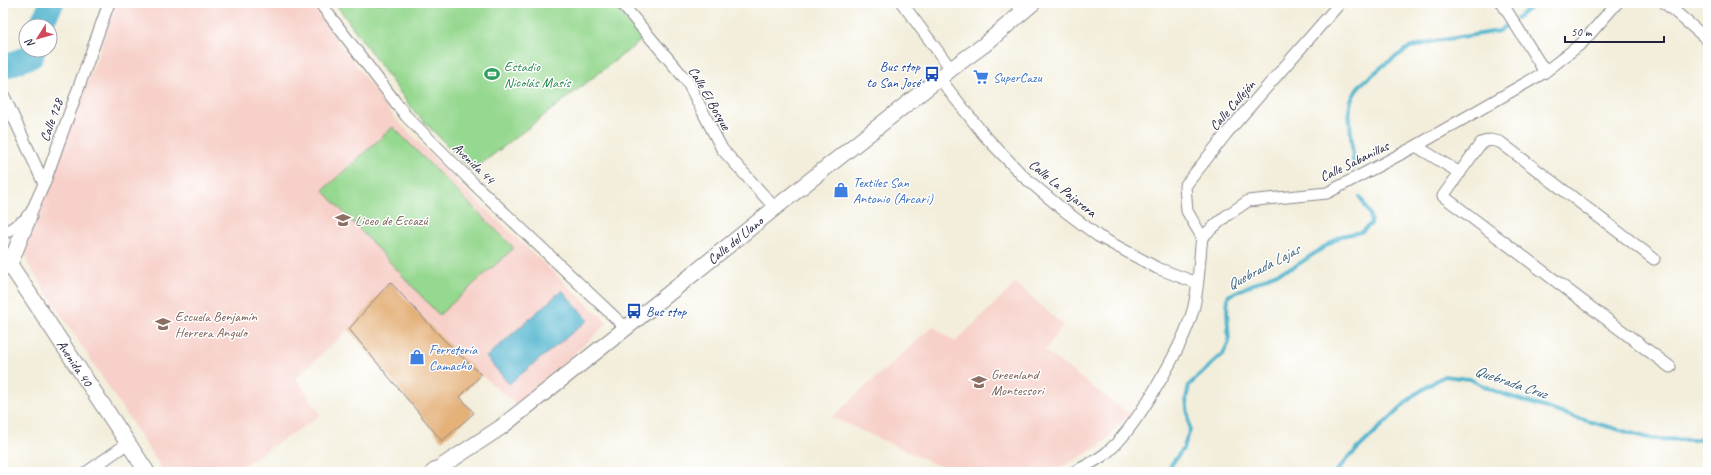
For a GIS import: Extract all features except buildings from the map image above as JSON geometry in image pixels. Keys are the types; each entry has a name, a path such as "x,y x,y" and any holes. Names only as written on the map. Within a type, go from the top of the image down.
{"main road":[{"name":"Calle del Llano","path":"433,472 500,428 775,208 951,69 984,45 1024,6"},
{"path":"6,259 29,217"},
{"name":"Avenida 40","path":"6,259 147,472"}],"street":[{"name":"Calle 128","path":"29,217 44,184 109,3"},
{"name":"Avenida 44","path":"320,3 406,116 484,194 626,328"},
{"name":"Calle El Bosque","path":"621,3 687,81 722,149 775,208"},
{"path":"902,3 951,69"},
{"name":"Calle Callejón","path":"1202,238 1187,211 1185,186 1226,134 1340,3"},
{"path":"1502,3 1545,72"},
{"name":"Calle Sabanillas","path":"1202,238 1226,216 1248,201 1327,193 1416,146 1545,72 1582,43 1618,3"},
{"path":"1665,3 1708,40"},
{"name":"Calle La Pajarera","path":"940,78 984,135 1023,176 1061,208 1098,236 1157,268 1197,283"},
{"path":"4,96 44,184"},
{"path":"1654,259 1500,142 1490,140 1481,143 1443,196 1670,367"},
{"path":"1416,146 1460,173"},
{"path":"3,234 29,217"},
{"path":"1074,472 1106,454 1123,436 1150,397 1179,345 1193,310 1202,238"},
{"path":"87,472 128,443"}],"shaded area":[{"name":"Liceo de Escazú","path":"116,3 310,3 394,117 469,194 608,323 517,405 481,375 442,338 390,282 349,329 296,378 321,415 233,472 164,472 27,262 26,250 47,188 97,58"},
{"name":"Greenland Montessori","path":"1016,283 1063,325 1045,351 1129,414 1100,446 1053,472 952,472 832,417 933,326 955,342"}],"green space":[{"name":"Estadio Nicolás Masís","path":"335,3 614,3 643,39 472,171 412,109"},
{"path":"393,127 514,248 439,315 323,190"}],"water":[{"path":"562,290 588,320 509,384 486,357"}],"waterway":[{"path":"44,18 52,3"},
{"name":"Quebrada Lajas","path":"1517,18 1537,3"},
{"name":"Quebrada Lajas","path":"1354,168 1349,111 1351,100 1359,86 1384,65 1409,48 1435,41 1499,31 1507,25"},
{"path":"3,67 27,58"},
{"name":"Quebrada Lajas","path":"1168,472 1171,465 1183,449 1190,430 1186,399 1189,385 1223,354 1229,342 1227,311 1228,296 1272,275 1294,267 1341,236 1361,232 1371,224 1370,214 1360,197"},
{"name":"Quebrada Cruz","path":"1336,472 1347,459 1414,395 1444,376 1469,379 1497,392 1577,418 1652,439 1697,440 1708,433"}],"place":[{"name":"Estadio Nicolás Masís","path":"492,74"},
{"name":"Bus stop to San José","path":"932,74"},
{"name":"SuperCazu","path":"981,77"},
{"name":"Textiles San Antonio (Arcari)","path":"841,190"},
{"name":"Liceo de Escazú","path":"343,220"},
{"name":"Bus stop","path":"634,311"},
{"name":"Escuela Benjamín Herrera Angulo","path":"163,324"},
{"name":"Ferretería Camacho","path":"417,357"},
{"name":"Greenland Montessori","path":"979,382"}]}
